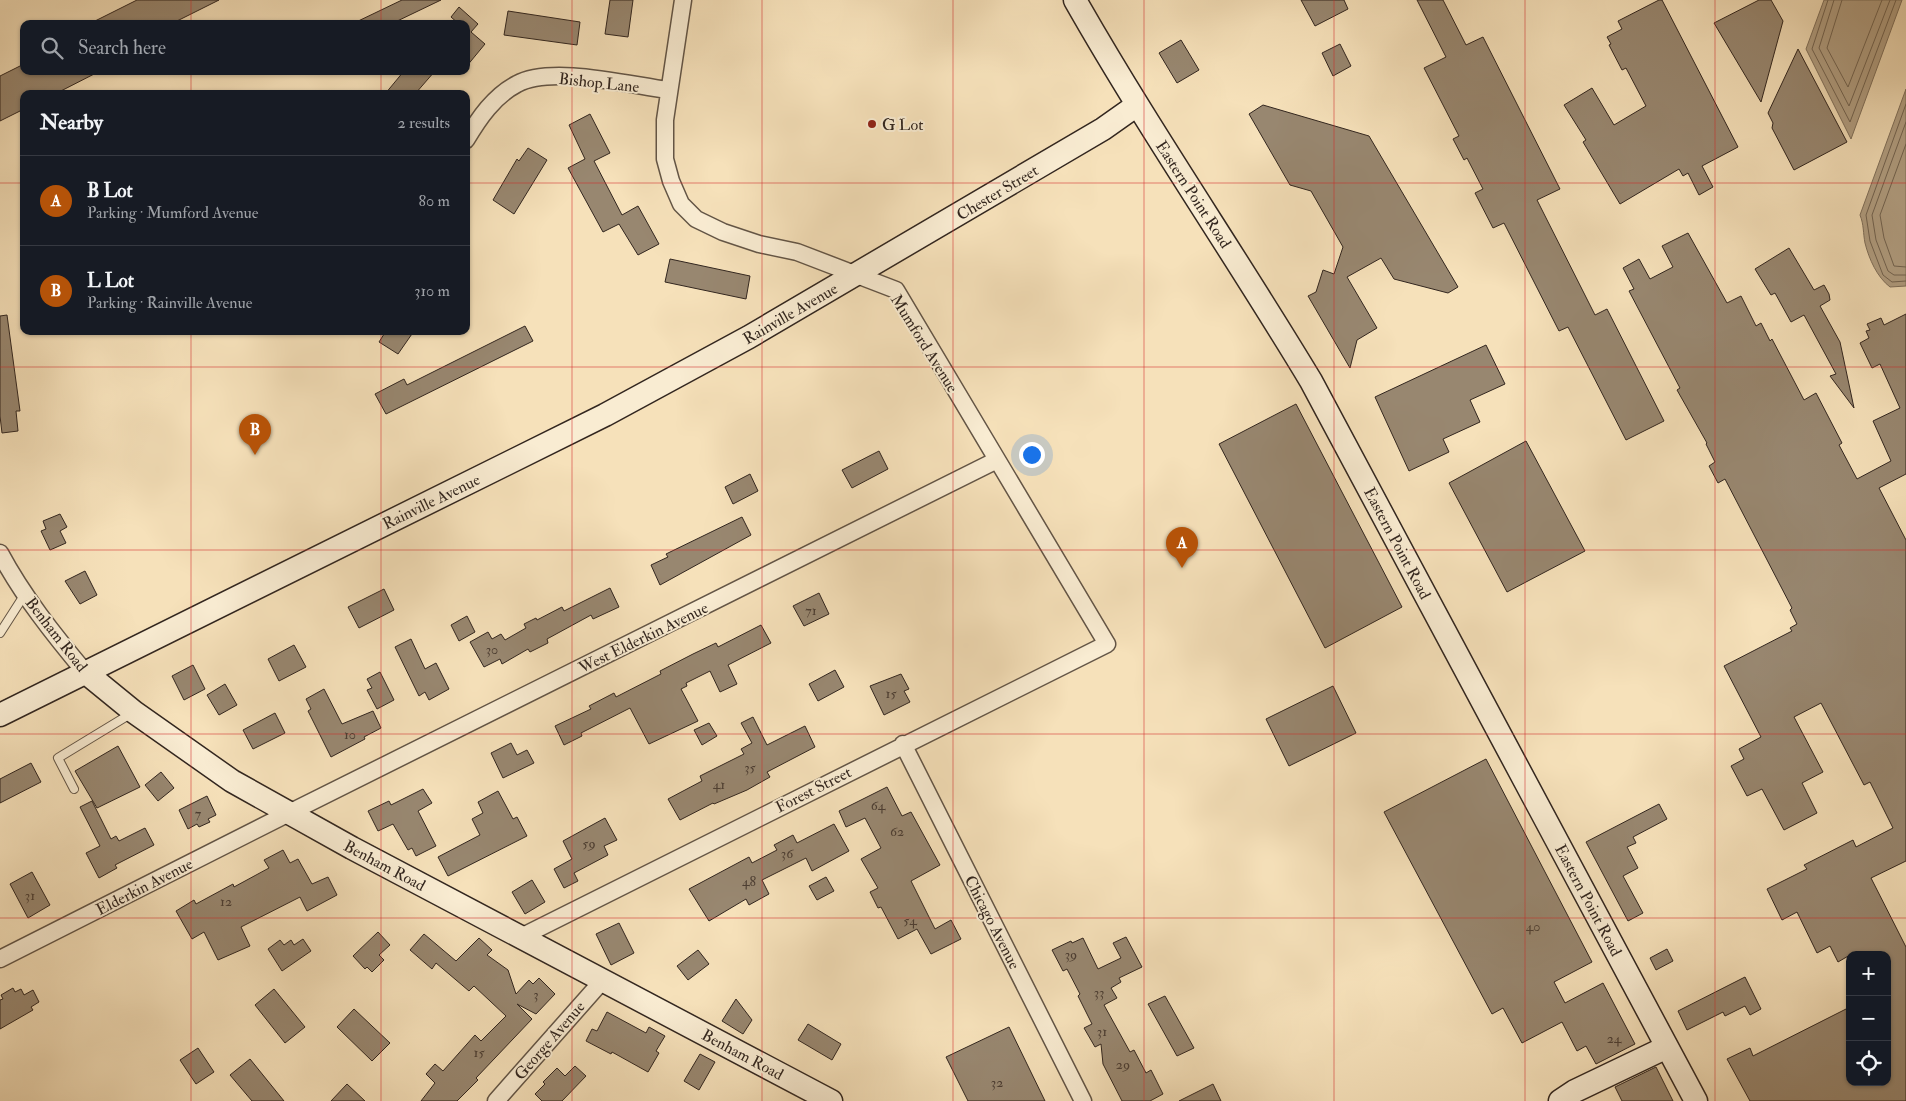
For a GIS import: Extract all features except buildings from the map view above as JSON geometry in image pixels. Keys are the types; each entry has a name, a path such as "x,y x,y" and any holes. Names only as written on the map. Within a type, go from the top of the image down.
{"main road":[{"name":"Eastern Point Road","path":"1075,0 1137,105 1312,381 1696,1101"},
{"name":"Chester Street","path":"856,276 1103,129 1137,105"},
{"name":"Rainville Avenue","path":"0,715 596,420 750,337 856,276"},
{"name":"Benham Road","path":"85,672 134,712 232,781 521,937 832,1101"},
{"path":"1560,1101 1575,1091 1668,1046"}],"street":[{"name":"Mumford Avenue","path":"683,0 665,120 665,159 671,181 681,204 696,219 723,232 759,244 797,252 896,290 1107,644"},
{"name":"Bishop Lane","path":"470,134 482,115 499,97 518,83 539,77 563,75 668,90"},
{"name":"West Elderkin Avenue","path":"289,813 998,460"},
{"name":"Benham Road","path":"0,553 25,594 85,672"},
{"name":"Forest Street","path":"521,937 1107,644"},
{"name":"Chicago Avenue","path":"904,744 1083,1101"},
{"name":"Elderkin Avenue","path":"0,959 289,813"},
{"name":"George Avenue","path":"496,1101 603,980"}],"lane":[{"path":"0,633 25,594"},
{"path":"74,789 58,758 134,712"}],"water":[{"path":"1824,0 1902,0 1851,139 1806,49"},
{"path":"1906,89 1906,286 1890,287 1877,273 1871,261 1865,243 1860,215"}],"place":[{"name":"G Lot","path":"872,124"},
{"name":"L Lot","path":"255,455"},
{"name":"B Lot","path":"1182,568"}]}
